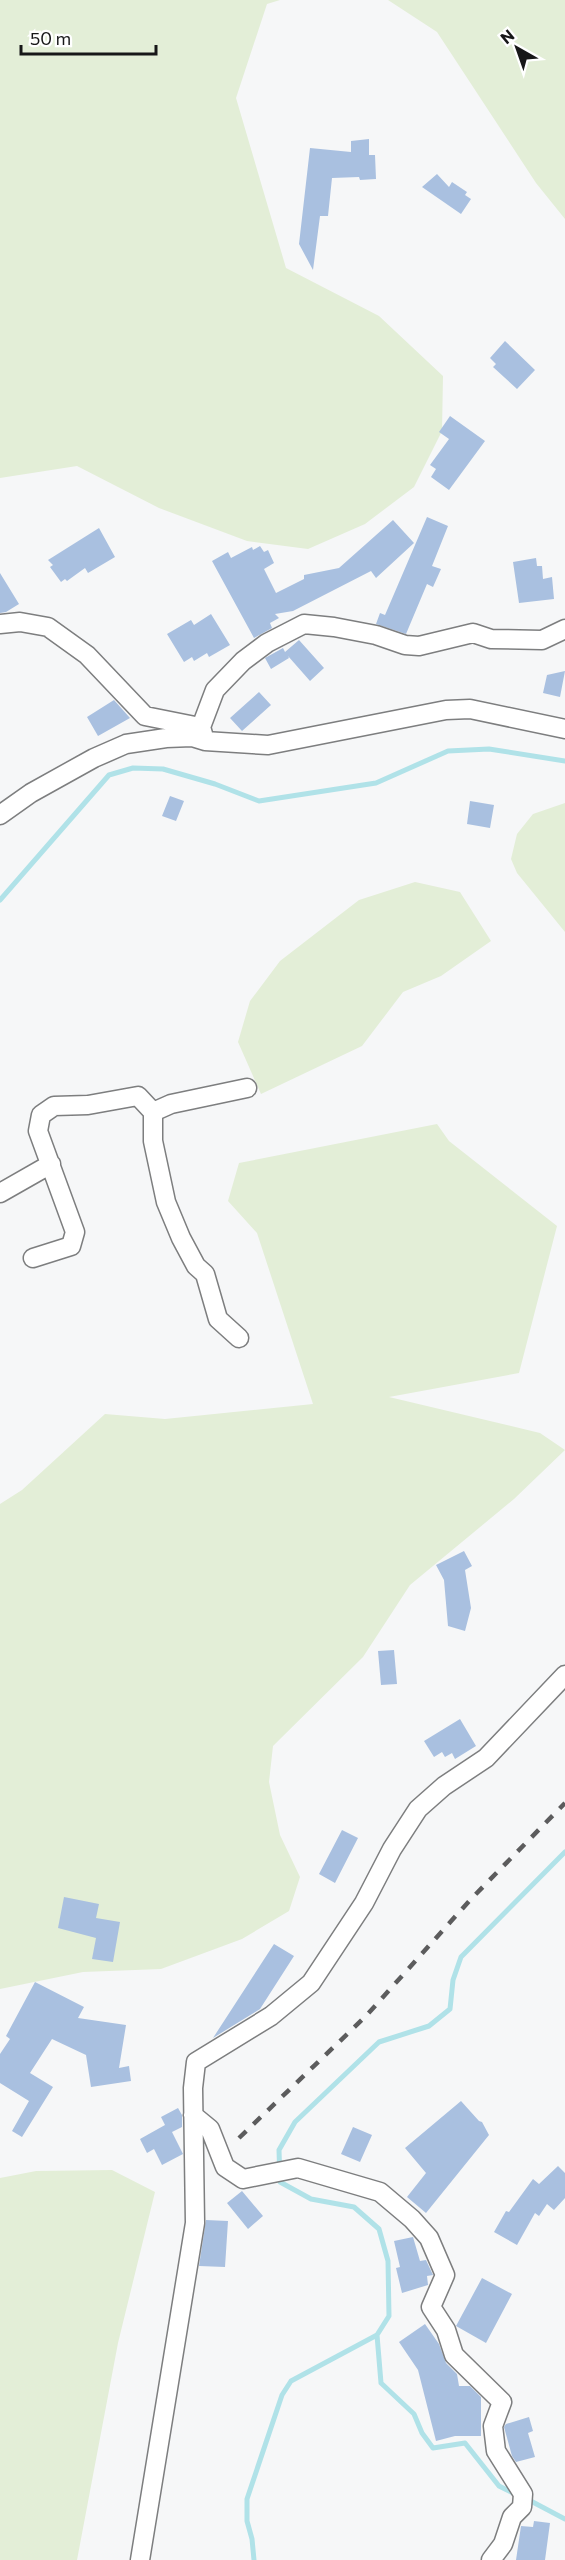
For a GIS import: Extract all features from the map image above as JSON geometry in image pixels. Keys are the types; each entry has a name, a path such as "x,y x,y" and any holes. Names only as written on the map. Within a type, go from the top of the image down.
{"street":[{"path":"0,624 20,622 48,627 87,655 145,716 195,726 198,739"},
{"path":"198,739 215,690 243,661 267,643 304,624 376,635 405,645 419,646 472,633 491,639 542,640 565,629"},
{"path":"0,815 85,763 126,744 166,738 268,745 446,710 470,709 565,729"},
{"path":"153,1112 171,1104 248,1088"},
{"path":"33,1258 71,1246 75,1232 38,1131 41,1114 54,1106 88,1105 138,1096 153,1112 153,1141 166,1202 180,1238 196,1266 205,1275 218,1319 239,1338"},
{"path":"0,1194 51,1164"},
{"path":"140,2560 195,2223 193,2088 196,2062 271,2016 311,1983 364,1903 392,1849 418,1809 444,1786 486,1758 565,1675"},
{"path":"193,2115 210,2129 225,2167 243,2179 298,2168 380,2192 412,2219 429,2238 445,2275 431,2307 446,2330 454,2355 502,2402 493,2426 496,2451 523,2501 512,2517 503,2544 491,2560"}],"green space":[{"path":"0,0 280,0 267,4 236,98 286,268 379,316 443,376 442,431 414,487 365,524 308,549 247,541 159,508 77,466 0,478"},
{"path":"388,0 565,0 565,219 536,183 437,32"},
{"path":"565,803 565,932 517,873 511,859 517,834 533,814"},
{"path":"415,882 460,892 491,941 441,976 403,992 362,1046 261,1094 238,1042 250,1001 280,961 359,900"},
{"path":"437,1124 449,1141 557,1226 519,1373 389,1397 540,1433 565,1450 514,1499 410,1585 363,1657 273,1746 269,1782 280,1835 300,1877 289,1911 242,1939 161,1969 83,1972 0,1989 0,1504 22,1490 105,1414 165,1419 313,1404 257,1233 228,1201 239,1163"},
{"path":"112,2170 155,2192 118,2343 77,2560 0,2560 0,2178 36,2171"}],"building":[{"path":"369,139 369,155 375,155 376,179 332,178 328,216 320,216 313,270 299,244 310,148 351,152 351,141"},
{"path":"437,174 449,187 452,182 467,192 465,195 471,199 461,214 422,187"},
{"path":"505,341 535,370 517,389 493,367 496,364 490,358"},
{"path":"450,416 485,441 449,490 431,477 436,469 430,465 449,439 439,432"},
{"path":"427,517 448,526 432,566 441,569 433,587 427,584 406,634 376,624 380,613 385,615"},
{"path":"393,520 414,543 376,578 371,571 293,611 275,614 279,618 270,623 272,628 254,638 212,561 228,552 231,558 252,547 253,550 260,546 264,552 268,550 274,563 264,569 276,593 304,579 304,575 339,568"},
{"path":"99,528 115,557 88,573 85,568 67,581 65,579 61,582 50,567 53,565 48,560"},
{"path":"536,558 537,566 542,566 543,579 552,577 554,599 519,603 513,562"},
{"path":"0,573 19,604 0,613"},
{"path":"211,614 230,645 209,657 207,653 194,661 192,657 184,662 167,634 191,620 194,625"},
{"path":"299,640 324,668 310,681 288,656 289,658 271,669 265,658 283,648 285,652"},
{"path":"565,671 560,697 543,693 547,675"},
{"path":"259,692 271,705 242,731 230,718"},
{"path":"114,700 130,718 98,736 87,717"},
{"path":"170,796 184,801 176,821 162,816"},
{"path":"470,801 494,805 490,828 467,824"},
{"path":"464,1551 472,1566 465,1570 471,1608 465,1631 448,1626 444,1580 436,1565"},
{"path":"394,1650 397,1684 381,1685 378,1651"},
{"path":"460,1719 476,1746 455,1759 452,1753 445,1757 442,1752 434,1757 424,1741"},
{"path":"342,1830 358,1838 335,1883 319,1874"},
{"path":"64,1897 99,1904 96,1918 120,1922 113,1962 92,1959 96,1938 58,1928"},
{"path":"274,1944 294,1956 260,2009 213,2038"},
{"path":"35,1982 84,2007 78,2018 126,2025 119,2068 129,2066 131,2081 91,2087 86,2055 52,2039 30,2073 53,2087 22,2137 12,2131 29,2101 0,2083 0,2054 10,2039 6,2036"},
{"path":"461,2101 482,2122 489,2135 426,2213 407,2197 426,2173 405,2148"},
{"path":"178,2108 182,2115 182,2127 172,2132 183,2154 162,2165 154,2149 147,2153 140,2139 165,2125 161,2117"},
{"path":"353,2127 372,2135 360,2162 341,2154"},
{"path":"558,2166 565,2173 565,2198 554,2210 547,2204 539,2216 535,2213 517,2245 494,2232 506,2211 509,2212 533,2179 539,2184"},
{"path":"242,2191 263,2216 248,2229 227,2203"},
{"path":"206,2220 228,2221 225,2267 199,2266"},
{"path":"413,2237 420,2261 426,2260 433,2275 427,2276 428,2285 402,2293 396,2268 400,2267 394,2241"},
{"path":"482,2278 512,2294 486,2343 456,2326"},
{"path":"425,2324 439,2344 446,2363 457,2374 459,2386 470,2386 481,2397 481,2436 455,2436 436,2441 418,2370 399,2342"},
{"path":"529,2417 533,2431 528,2433 535,2457 516,2462 512,2456 504,2427 506,2424"},
{"path":"534,2521 550,2523 545,2560 516,2560 521,2526 533,2527"}],"waterway":[{"path":"0,900 109,775 133,768 163,769 215,784 259,801 376,783 448,751 489,749 565,761"},
{"path":"254,2560 247,2521 247,2499 282,2395 291,2381 377,2335 389,2316 388,2261 379,2229 354,2207 311,2199 280,2182 279,2150 295,2122 379,2042 429,2026 450,2009 453,1980 461,1957 565,1852"},
{"path":"377,2335 381,2383 414,2414 422,2433 433,2448 465,2443 499,2486 515,2494"},
{"path":"527,2499 565,2519"}],"railway":[{"path":"239,2138 366,2016 471,1899 565,1803"}]}
